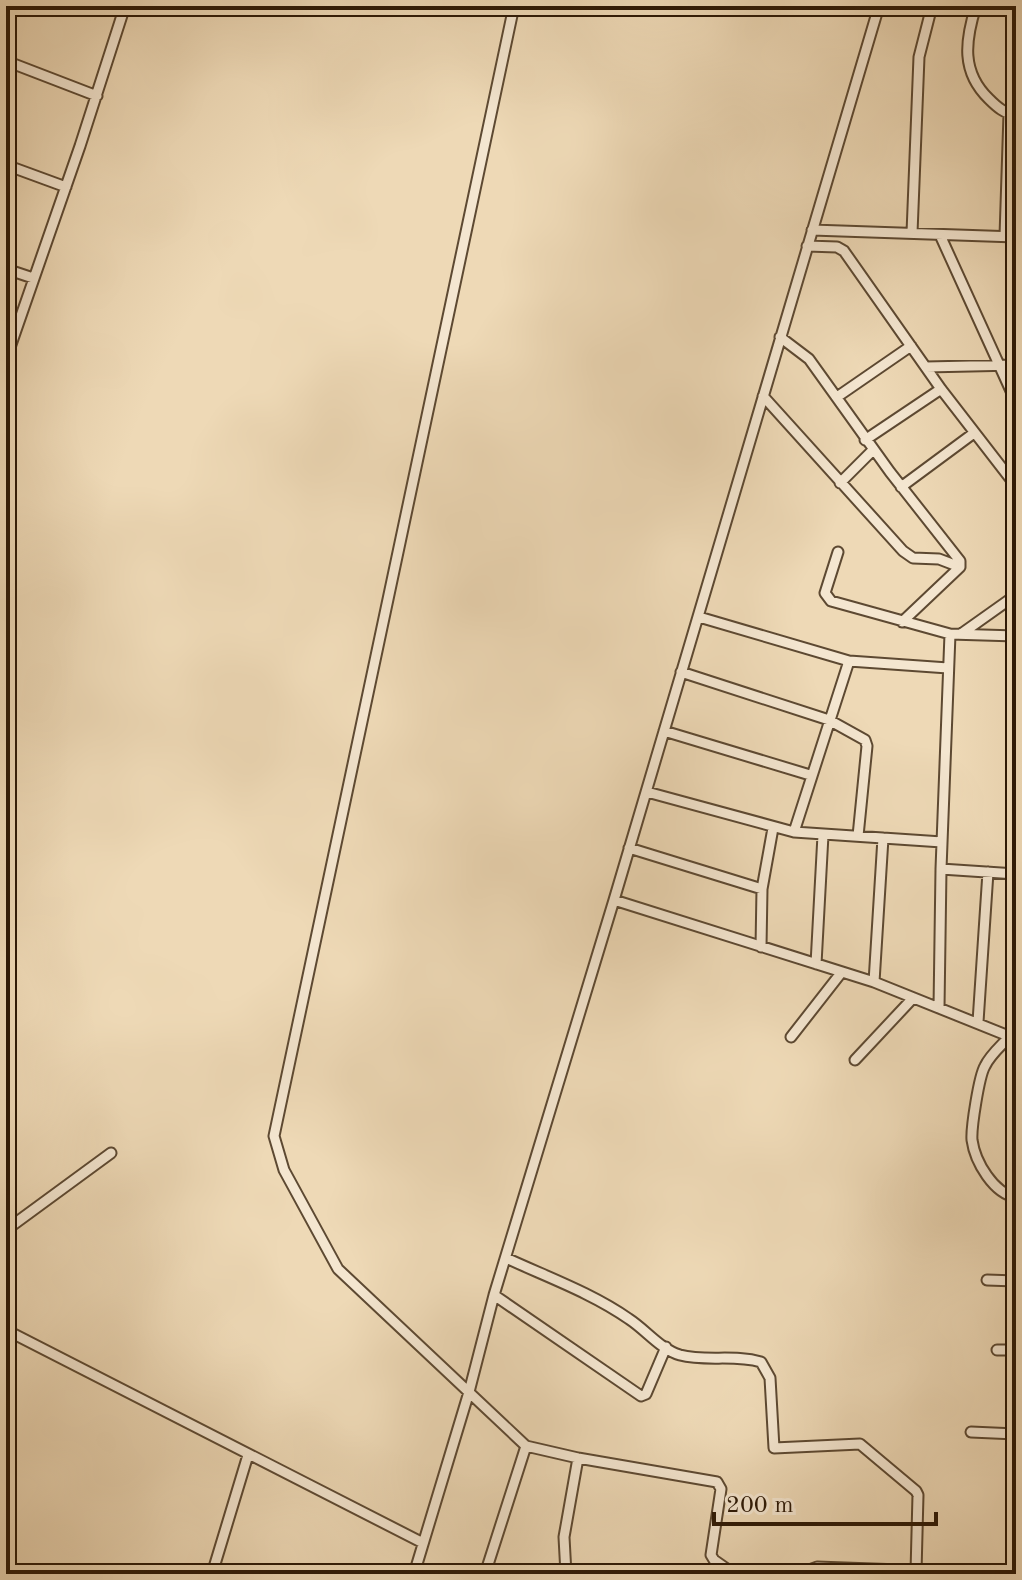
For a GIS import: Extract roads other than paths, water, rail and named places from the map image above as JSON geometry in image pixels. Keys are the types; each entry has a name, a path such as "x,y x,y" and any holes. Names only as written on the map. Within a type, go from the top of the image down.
{"street":[{"path":"6,359 125,6"},
{"path":"514,6 274,1136 284,1170 338,1269 526,1446 717,1482 721,1489 711,1555 734,1574"},
{"path":"414,1574 469,1392 494,1295 647,792 879,6"},
{"path":"912,233 919,57 932,6"},
{"path":"812,230 1010,236 1013,115 988,98 974,80 968,65 966,45 976,6"},
{"path":"6,61 97,96"},
{"path":"6,165 66,187"},
{"path":"940,235 1016,402"},
{"path":"807,246 837,247 844,251 941,389 1016,486"},
{"path":"6,269 33,278"},
{"path":"780,337 809,359 865,440 960,561 960,567 902,622"},
{"path":"837,397 911,346"},
{"path":"926,367 1016,365"},
{"path":"865,440 941,389"},
{"path":"763,396 840,483 913,558 939,559 960,567"},
{"path":"901,487 974,433"},
{"path":"840,483 873,450"},
{"path":"838,552 825,593 827,598 902,622 956,634 1016,636"},
{"path":"939,1008 948,668 956,634 1016,595"},
{"path":"699,617 849,661 948,668"},
{"path":"794,832 849,661"},
{"path":"681,672 829,720 860,735 867,746 858,836"},
{"path":"664,731 810,775"},
{"path":"647,792 794,832 942,842"},
{"path":"761,947 762,889 773,828"},
{"path":"816,964 823,835"},
{"path":"874,982 883,838"},
{"path":"629,848 762,889"},
{"path":"941,869 1016,874"},
{"path":"978,1022 988,872"},
{"path":"614,900 874,982 1013,1038 985,1064 980,1078 972,1140 990,1182 1006,1195 1016,1197"},
{"path":"791,1037 841,973"},
{"path":"855,1060 913,998"},
{"path":"6,1230 111,1153"},
{"path":"506,1258 590,1296 682,1356 746,1358 761,1362 770,1378 774,1448 860,1444 916,1491 916,1572"},
{"path":"987,1280 1016,1281"},
{"path":"494,1295 641,1396 646,1394 666,1347"},
{"path":"6,1330 423,1543"},
{"path":"997,1350 1016,1350"},
{"path":"971,1432 1016,1434"},
{"path":"485,1574 526,1446"},
{"path":"212,1574 248,1455"},
{"path":"566,1574 564,1537 578,1458"},
{"path":"798,1574 817,1567 1013,1574"}]}
